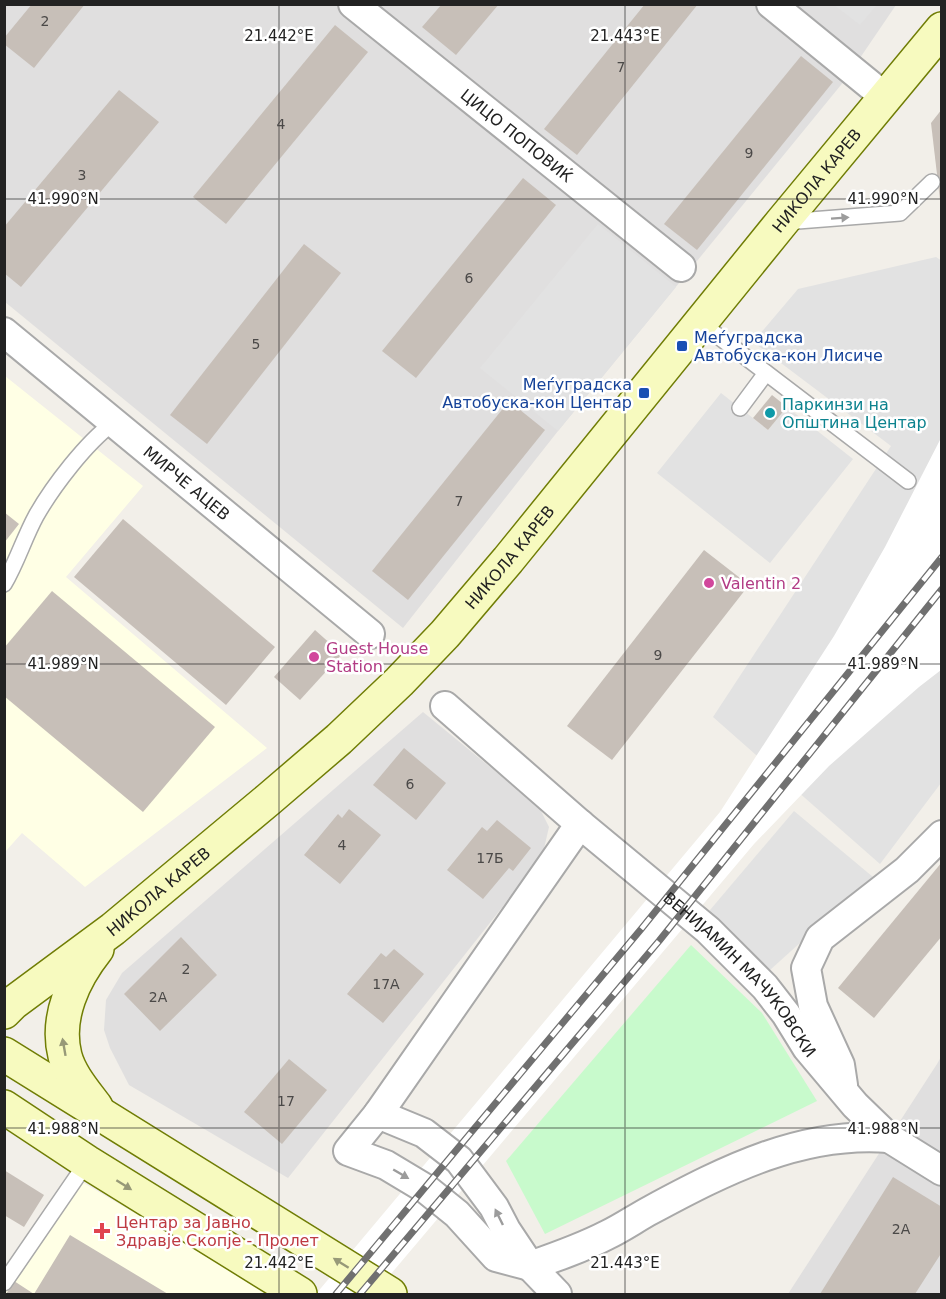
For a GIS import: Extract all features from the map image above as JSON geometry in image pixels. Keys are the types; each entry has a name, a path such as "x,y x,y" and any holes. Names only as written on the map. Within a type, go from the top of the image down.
{"street":[{"name":"ЦИЦО ПОПОВИЌ","path":"352,4 681,267"},
{"path":"771,4 885,97"},
{"name":"НИКОЛА КАРЕВ","path":"4,1012 113,928 339,739 415,666 508,560 885,97 939,39"},
{"name":"МИРЧЕ АЦЕВ","path":"4,332 370,634"},
{"name":"ВЕНИЈАМИН МАЧУКОВСКИ","path":"445,706 580,824 708,930 759,980 786,1014 807,1048 844,1093 889,1138 942,1171"},
{"path":"530,1266 496,1257 457,1214 426,1189 386,1165 348,1151 378,1114 580,824"},
{"path":"844,1093 840,1065 813,1006 806,968 820,938 907,870 942,835"},
{"path":"103,1116 78,1081 66,1057 62,1038 65,1009 76,981 113,928"},
{"path":"4,1054 390,1294"},
{"path":"4,1107 87,1162 300,1294"},
{"path":"378,1114 424,1133 459,1160 494,1207 530,1266 557,1294"},
{"name":"ВЕНИЈАМИН МАЧУКОВСКИ","path":"530,1266 606,1236 651,1210 700,1186 785,1149 837,1138 863,1136 889,1138"}],"lane":[{"path":"782,222 900,213 932,183"},
{"path":"701,323 908,481"},
{"path":"740,408 766,373"},
{"path":"4,584 17,563 36,517 55,487 95,438 113,423"},
{"path":"4,1283 87,1162"}],"shaded area":[{"path":"4,5 896,5 845,80 558,431 403,628 5,302"},
{"path":"834,5 877,5 860,25"},
{"path":"598,224 676,287 558,431 480,368"},
{"path":"936,257 942,261 941,783 880,864 713,717 891,446 753,342 798,289"},
{"path":"5,376 143,486 66,577 267,748 85,887 22,833 5,852"},
{"path":"721,393 768,430 787,407 853,459 770,563 657,473"},
{"path":"423,712 539,807 549,827 542,857 288,1178 129,1085 110,1048 104,1030 106,1000 122,973"},
{"path":"794,811 873,877 759,980 699,923"},
{"path":"941,1057 941,1294 788,1294 937,1064"},
{"name":"Центар за Јавно Здравје Скопје - Пролет","path":"77,1179 271,1294 5,1294 5,1283"}],"green space":[{"path":"691,945 762,1013 817,1101 545,1234 506,1161"}],"pier":[{"path":"941,438 941,670 829,766 754,844 374,1294 316,1294 720,812 834,636 885,547"}],"building":[{"path":"32,4 85,4 34,68 4,44 4,38"},
{"path":"442,4 499,4 456,55 422,27"},
{"path":"645,4 698,4 577,155 544,129"},
{"path":"335,25 368,52 226,224 193,197"},
{"path":"801,56 833,82 697,250 664,224"},
{"path":"119,90 159,122 21,287 4,273 4,227"},
{"path":"942,109 942,200 940,200 931,123"},
{"path":"523,178 556,205 416,378 382,351"},
{"path":"304,244 341,273 207,444 170,415"},
{"name":"Паркинзи на Општина Центар","path":"772,395 787,407 768,430 753,418"},
{"path":"509,401 545,430 408,600 372,571"},
{"path":"4,512 19,524 4,543"},
{"path":"123,519 275,647 226,705 74,577"},
{"path":"704,550 749,585 612,760 567,726"},
{"path":"52,591 215,727 143,812 4,696 4,648"},
{"path":"315,630 342,654 300,700 274,677"},
{"path":"404,748 446,783 416,820 373,785"},
{"path":"349,809 381,835 340,884 304,855 338,814 342,818"},
{"path":"497,820 531,848 513,871 509,868 483,899 447,870 482,827 487,831"},
{"path":"942,862 942,936 874,1018 838,988"},
{"path":"181,937 217,975 160,1031 124,994"},
{"path":"394,949 424,974 383,1023 347,994 381,953 386,957"},
{"path":"289,1059 327,1090 282,1144 244,1112"},
{"path":"4,1170 44,1195 24,1227 4,1215"},
{"path":"893,1177 942,1207 942,1252 915,1294 820,1294"},
{"path":"70,1235 168,1294 34,1294"},
{"path":"14,1281 34,1294 6,1294"}],"railway":[{"path":"336,1294 642,928 942,557"},
{"path":"360,1294 659,941 942,589"}],"place":[{"name":"Меѓуградска Автобуска-кон Лисиче","path":"682,346"},
{"name":"Меѓуградска Автобуска-кон Центар","path":"644,393"},
{"name":"Паркинзи на Општина Центар","path":"770,413"},
{"name":"Valentin 2","path":"709,583"},
{"name":"Guest House Station","path":"314,657"},
{"name":"Центар за Јавно Здравје Скопје - Пролет","path":"102,1231"}]}
